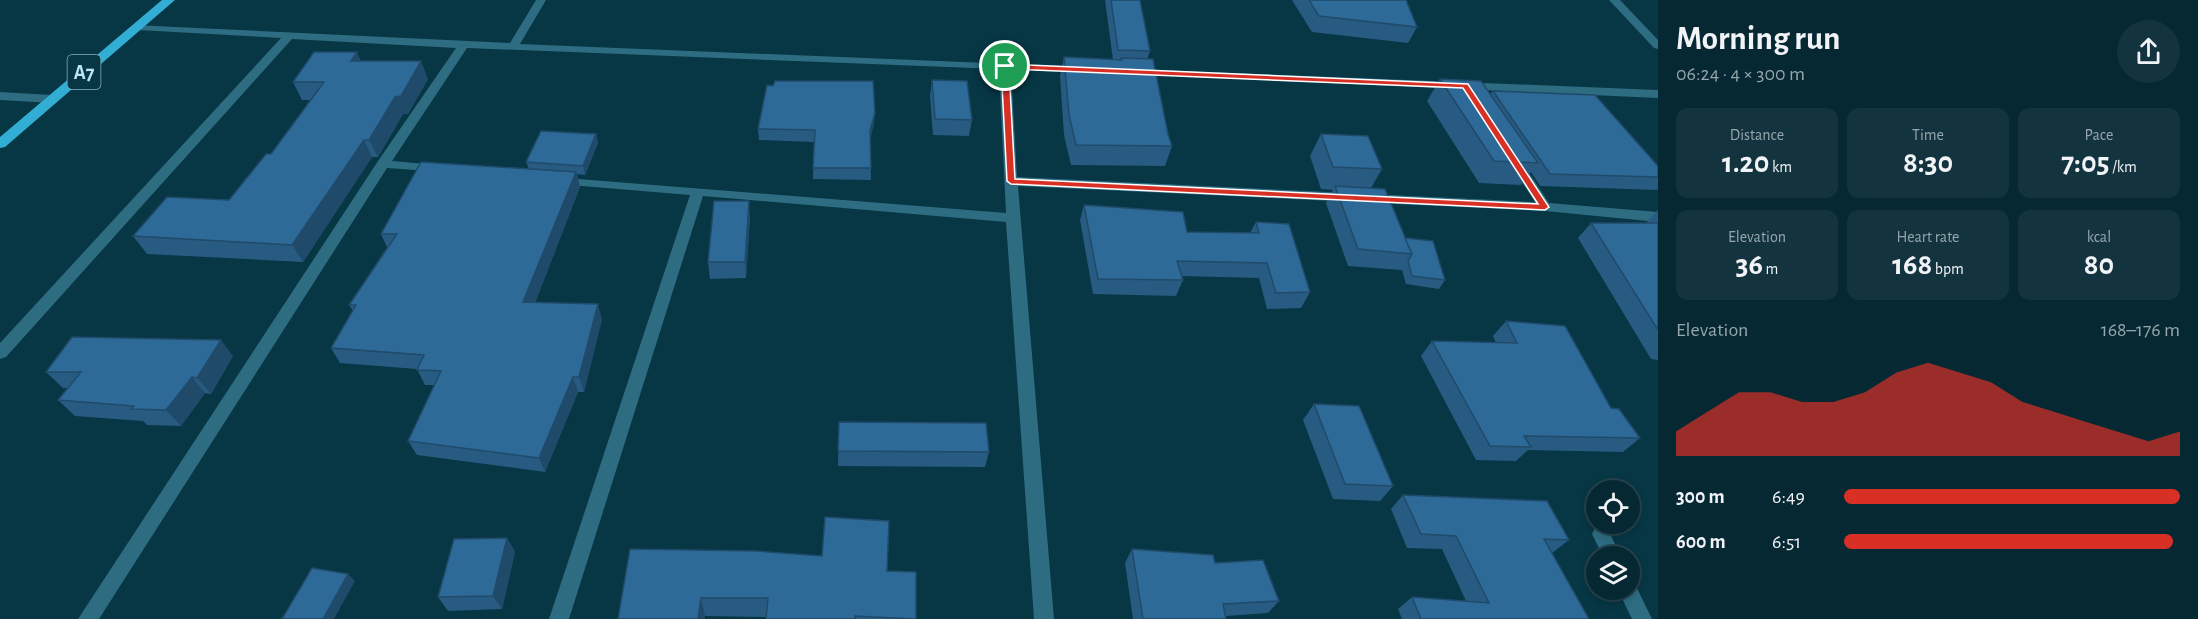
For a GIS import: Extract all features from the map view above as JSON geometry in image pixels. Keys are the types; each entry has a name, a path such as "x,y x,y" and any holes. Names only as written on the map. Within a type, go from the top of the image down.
{"highway":[{"name":"A7","path":"0,144 169,0"}],"street":[{"path":"513,47 541,0"},
{"path":"1614,0 1653,36 1658,46"},
{"path":"138,27 464,45 1100,70"},
{"path":"0,353 288,37"},
{"path":"88,619 383,164 464,45"},
{"path":"1005,66 1013,218 1044,619"},
{"path":"1123,71 1658,94"},
{"path":"1465,86 1478,104"},
{"path":"0,96 52,99"},
{"path":"1508,151 1545,207"},
{"path":"383,164 453,171"},
{"path":"546,179 1013,218"},
{"path":"1011,181 1545,207 1658,217"},
{"path":"559,619 698,192"},
{"path":"1601,534 1607,546"},
{"path":"1633,600 1642,619"}],"building":[{"path":"1111,0 1140,0 1150,51 1118,50"},
{"path":"1309,0 1406,0 1417,27 1319,16"},
{"path":"314,52 357,52 351,61 421,61 401,96 395,97 369,140 364,140 292,245 133,236 167,197 229,200 266,154 271,154 324,82 293,82"},
{"path":"1064,57 1153,59 1172,146 1076,145 1069,115"},
{"path":"1440,79 1481,81 1538,163 1494,161"},
{"path":"932,80 967,81 972,120 935,119"},
{"path":"775,81 873,81 875,113 870,130 871,168 813,168 815,130 758,129 767,85 773,86"},
{"path":"1493,91 1595,95 1658,166 1658,177 1550,174"},
{"path":"541,131 596,134 583,166 526,162"},
{"path":"1321,134 1368,136 1382,169 1333,167"},
{"path":"421,162 576,172 523,302 598,304 579,377 573,377 539,458 408,441 441,371 417,370 424,355 331,348 356,305 349,305 397,234 381,234"},
{"path":"1335,186 1385,189 1412,254 1358,249"},
{"path":"714,201 749,201 745,262 708,262"},
{"path":"1084,205 1183,212 1187,232 1259,233 1256,222 1289,224 1310,292 1276,293 1267,263 1177,261 1183,280 1098,279"},
{"path":"1591,223 1658,223 1658,330"},
{"path":"1405,238 1433,241 1445,280 1412,276 1408,261 1412,254"},
{"path":"1506,321 1565,326 1611,408 1619,409 1640,438 1524,436 1531,447 1490,446 1432,341 1517,343"},
{"path":"72,337 221,340 197,378 192,377 166,410 131,409 134,406 58,400 81,372 46,372"},
{"path":"1314,404 1359,406 1393,486 1345,484"},
{"path":"839,422 986,423 989,452 838,451"},
{"path":"1403,495 1547,501 1569,540 1544,539 1589,619 1421,619 1412,597 1489,603 1456,536 1421,534"},
{"path":"825,517 889,521 887,571 916,572 916,619 855,616 855,619 766,619 768,598 701,598 698,619 618,619 630,549 757,551 822,556"},
{"path":"507,538 493,596 438,597 454,539"},
{"path":"1132,549 1213,555 1215,563 1263,560 1279,601 1223,604 1226,619 1143,619"},
{"path":"312,568 348,574 323,619 282,619"}],"route":[{"path":"1005,66 1465,86 1545,207 1011,181 1005,66"}]}
